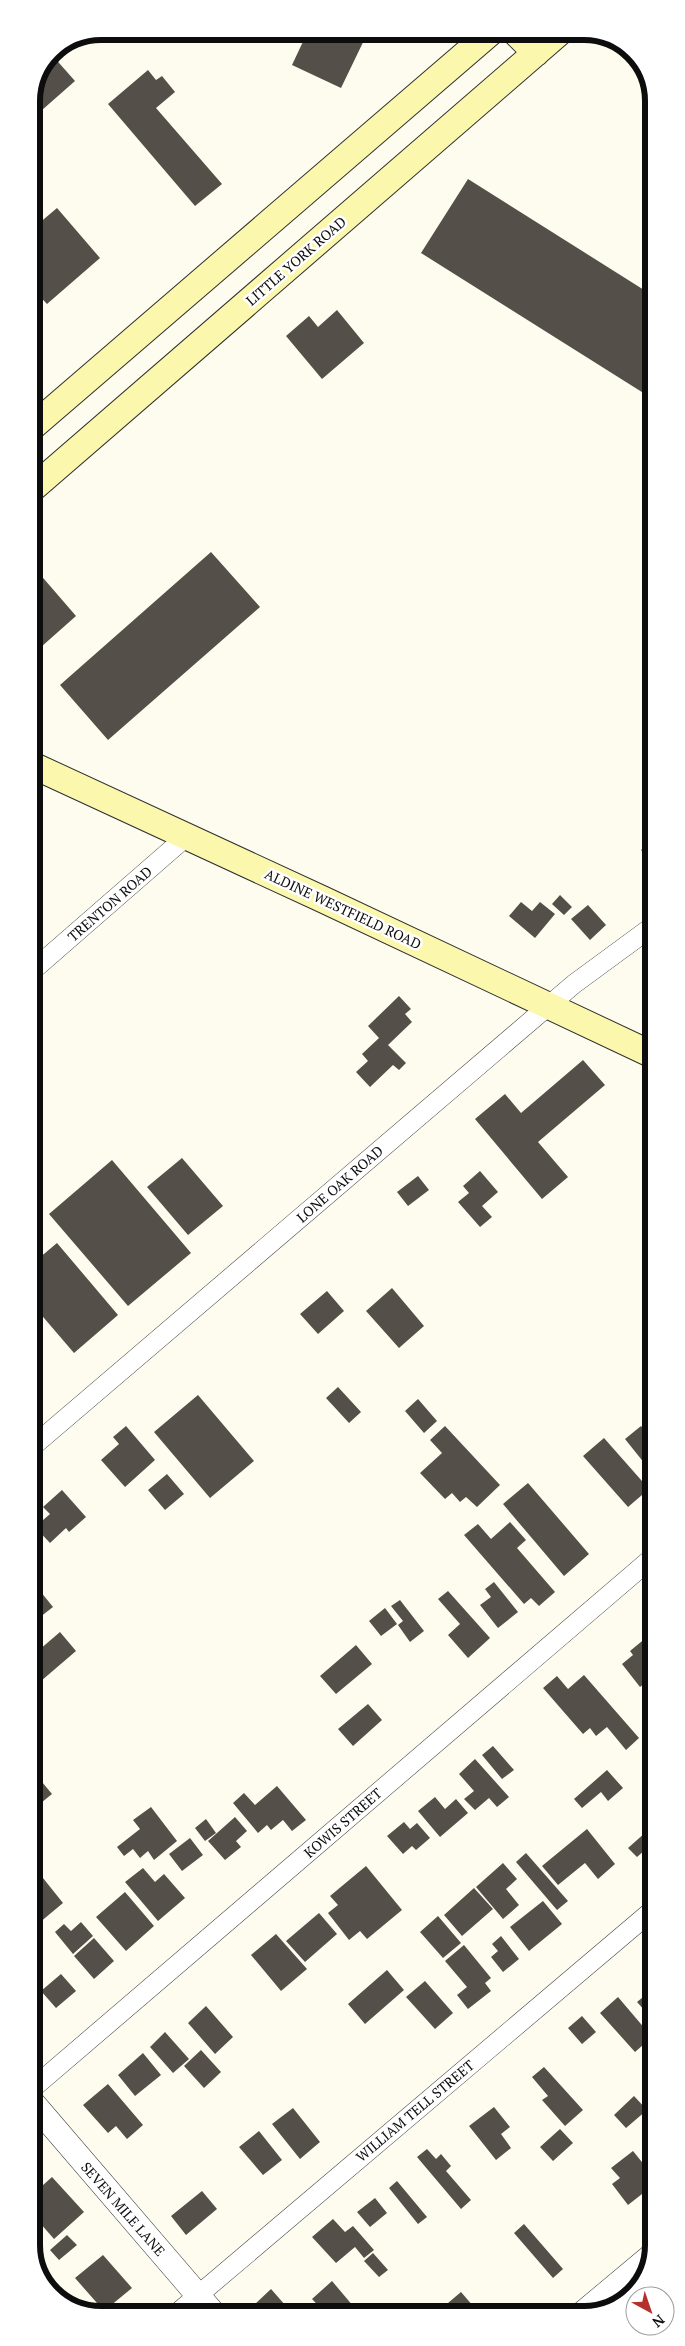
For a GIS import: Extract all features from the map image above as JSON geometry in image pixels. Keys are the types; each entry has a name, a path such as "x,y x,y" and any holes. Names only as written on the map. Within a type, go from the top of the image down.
{"main road":[{"path":"40,421 482,40"},
{"path":"522,40 536,53"},
{"name":"LITTLE YORK ROAD","path":"40,482 551,40"},
{"name":"ALDINE WESTFIELD ROAD","path":"40,769 645,1051"}],"street":[{"name":"TRENTON ROAD","path":"40,964 187,836"},
{"name":"LONE OAK ROAD","path":"40,1440 574,984 645,932"},
{"name":"KOWIS STREET","path":"40,2081 645,1564"},
{"name":"WILLIAM TELL STREET","path":"186,2306 645,1917"},
{"name":"SEVEN MILE LANE","path":"40,2112 207,2306"},
{"path":"588,2306 643,2260"}],"building":[{"path":"304,40 364,40 341,88 292,65"},
{"path":"56,60 75,81 40,112 41,89 50,67"},
{"path":"148,70 156,80 162,76 175,92 156,108 222,184 195,206 108,104"},
{"path":"468,179 645,291 645,394 421,253"},
{"path":"57,208 100,258 47,304 40,297 40,222"},
{"path":"337,310 364,343 322,379 286,336 309,316 318,327"},
{"path":"211,552 260,607 108,740 60,685"},
{"path":"40,574 76,616 40,648"},
{"path":"560,895 572,907 564,915 552,904"},
{"path":"521,902 532,911 540,902 555,914 535,938 509,916"},
{"path":"588,905 606,925 590,940 571,919"},
{"path":"399,996 411,1009 405,1014 412,1022 388,1045 406,1063 399,1070 393,1065 370,1087 356,1072 368,1061 362,1054 379,1038 368,1026"},
{"path":"583,1060 605,1085 538,1142 568,1177 542,1199 475,1119 505,1094 521,1113"},
{"path":"182,1158 223,1206 188,1235 147,1187"},
{"path":"112,1160 191,1253 128,1306 49,1214"},
{"path":"480,1171 498,1192 482,1206 492,1217 480,1227 458,1202 469,1193 463,1186"},
{"path":"418,1176 429,1190 408,1206 397,1192"},
{"path":"57,1243 118,1315 74,1353 40,1313 40,1257"},
{"path":"392,1288 424,1326 399,1348 366,1311"},
{"path":"327,1291 344,1311 318,1334 300,1314"},
{"path":"338,1387 361,1412 349,1423 326,1398"},
{"path":"198,1395 254,1461 210,1498 154,1432"},
{"path":"418,1399 437,1421 424,1433 405,1411"},
{"path":"126,1426 155,1460 125,1487 101,1460 119,1444 113,1437"},
{"path":"445,1426 500,1485 477,1507 466,1497 460,1502 452,1493 445,1499 420,1473 442,1453 430,1440"},
{"path":"641,1426 645,1431 645,1464 625,1439"},
{"path":"604,1438 645,1484 645,1492 628,1507 583,1456"},
{"path":"167,1474 184,1494 165,1510 148,1490"},
{"path":"528,1483 589,1554 564,1576 503,1504"},
{"path":"62,1490 86,1517 69,1532 66,1528 50,1543 40,1532 40,1523 50,1514 43,1507"},
{"path":"510,1522 526,1540 517,1548 555,1592 539,1606 531,1598 524,1604 464,1535 478,1524 491,1539"},
{"path":"494,1582 518,1612 498,1628 480,1605 491,1597 485,1589"},
{"path":"40,1591 53,1607 40,1617"},
{"path":"448,1591 490,1638 468,1658 448,1635 460,1624 438,1599"},
{"path":"400,1600 424,1631 410,1642 398,1625 403,1621 391,1606"},
{"path":"385,1608 397,1624 381,1636 369,1621"},
{"path":"60,1632 76,1651 40,1682 40,1649"},
{"path":"645,1639 645,1683 640,1687 622,1664 633,1655 630,1651"},
{"path":"356,1645 372,1664 336,1694 320,1676"},
{"path":"584,1675 639,1738 626,1750 607,1727 596,1736 590,1728 583,1734 543,1688 557,1676 568,1689"},
{"path":"368,1704 382,1720 353,1746 338,1729"},
{"path":"493,1746 514,1770 502,1779 482,1755"},
{"path":"475,1759 509,1797 497,1807 489,1798 475,1810 464,1799 474,1791 459,1774"},
{"path":"607,1770 623,1788 608,1801 601,1792 582,1808 574,1799"},
{"path":"40,1780 52,1794 40,1804"},
{"path":"277,1786 306,1820 292,1831 283,1820 271,1830 267,1825 258,1833 233,1803 244,1793 255,1805"},
{"path":"435,1797 445,1809 456,1799 468,1813 440,1837 418,1811"},
{"path":"151,1807 177,1841 154,1860 148,1851 140,1858 133,1849 124,1856 117,1847 140,1829 133,1820"},
{"path":"235,1817 247,1831 236,1841 241,1847 225,1860 208,1841"},
{"path":"206,1819 216,1833 205,1841 195,1828"},
{"path":"404,1822 410,1829 417,1823 430,1838 416,1850 412,1846 403,1854 387,1836"},
{"path":"587,1829 615,1864 598,1879 585,1863 558,1885 542,1866"},
{"path":"645,1833 645,1850 637,1857 628,1848"},
{"path":"190,1838 203,1855 182,1871 169,1854"},
{"path":"526,1853 568,1901 557,1910 516,1862"},
{"path":"503,1863 517,1879 506,1889 519,1905 503,1919 476,1887"},
{"path":"366,1866 402,1910 367,1939 360,1931 349,1940 328,1913 338,1905 330,1896"},
{"path":"143,1868 155,1882 164,1874 185,1898 158,1921 125,1882"},
{"path":"43,1878 63,1903 40,1922 40,1880"},
{"path":"474,1888 493,1909 462,1936 444,1915"},
{"path":"125,1892 154,1926 126,1951 96,1917"},
{"path":"543,1901 562,1924 529,1951 510,1927"},
{"path":"319,1913 337,1934 305,1962 286,1941"},
{"path":"438,1916 461,1943 443,1958 420,1932"},
{"path":"81,1922 93,1936 73,1954 55,1932 64,1924 71,1931"},
{"path":"276,1934 307,1969 281,1991 251,1955"},
{"path":"501,1936 519,1959 503,1972 491,1957 498,1951 492,1944"},
{"path":"94,1938 114,1961 94,1979 74,1956"},
{"path":"464,1945 491,1978 485,1983 491,1991 468,2009 457,1995 467,1987 445,1961"},
{"path":"387,1970 404,1990 365,2024 348,2004"},
{"path":"61,1974 76,1991 56,2008 41,1991"},
{"path":"425,1981 453,2013 435,2029 406,1997"},
{"path":"645,1995 645,2011 637,2002"},
{"path":"618,1997 645,2029 645,2043 635,2052 600,2013"},
{"path":"206,2006 233,2037 215,2054 188,2023"},
{"path":"582,2016 596,2032 582,2044 568,2028"},
{"path":"165,2032 189,2059 173,2073 150,2047"},
{"path":"201,2050 221,2072 204,2088 184,2066"},
{"path":"143,2053 161,2075 135,2096 118,2075"},
{"path":"544,2067 583,2110 565,2126 542,2100 548,2096 532,2077"},
{"path":"108,2084 143,2125 127,2139 116,2126 108,2133 83,2105"},
{"path":"634,2096 645,2108 645,2112 626,2128 614,2115"},
{"path":"494,2107 510,2127 501,2134 511,2148 496,2160 469,2126"},
{"path":"293,2108 320,2142 300,2159 272,2124"},
{"path":"560,2129 573,2143 553,2161 540,2147"},
{"path":"259,2131 282,2160 263,2175 239,2147"},
{"path":"427,2149 436,2159 441,2154 451,2166 446,2171 471,2200 461,2209 417,2157"},
{"path":"633,2151 645,2166 645,2198 642,2194 628,2205 612,2184 620,2178 611,2168"},
{"path":"52,2177 84,2212 54,2239 40,2223 40,2188"},
{"path":"397,2181 427,2217 418,2224 389,2188"},
{"path":"202,2191 217,2209 186,2235 171,2216"},
{"path":"375,2198 387,2213 370,2227 357,2212"},
{"path":"333,2219 345,2232 353,2226 374,2250 364,2258 355,2247 336,2263 312,2237"},
{"path":"524,2224 563,2269 553,2278 514,2233"},
{"path":"67,2235 77,2245 59,2260 50,2250"},
{"path":"373,2253 388,2270 379,2277 364,2261"},
{"path":"103,2255 132,2288 110,2306 100,2306 75,2278"},
{"path":"332,2281 353,2306 319,2306 312,2299"},
{"path":"271,2289 286,2306 255,2306"},
{"path":"461,2292 473,2306 444,2306"}]}
